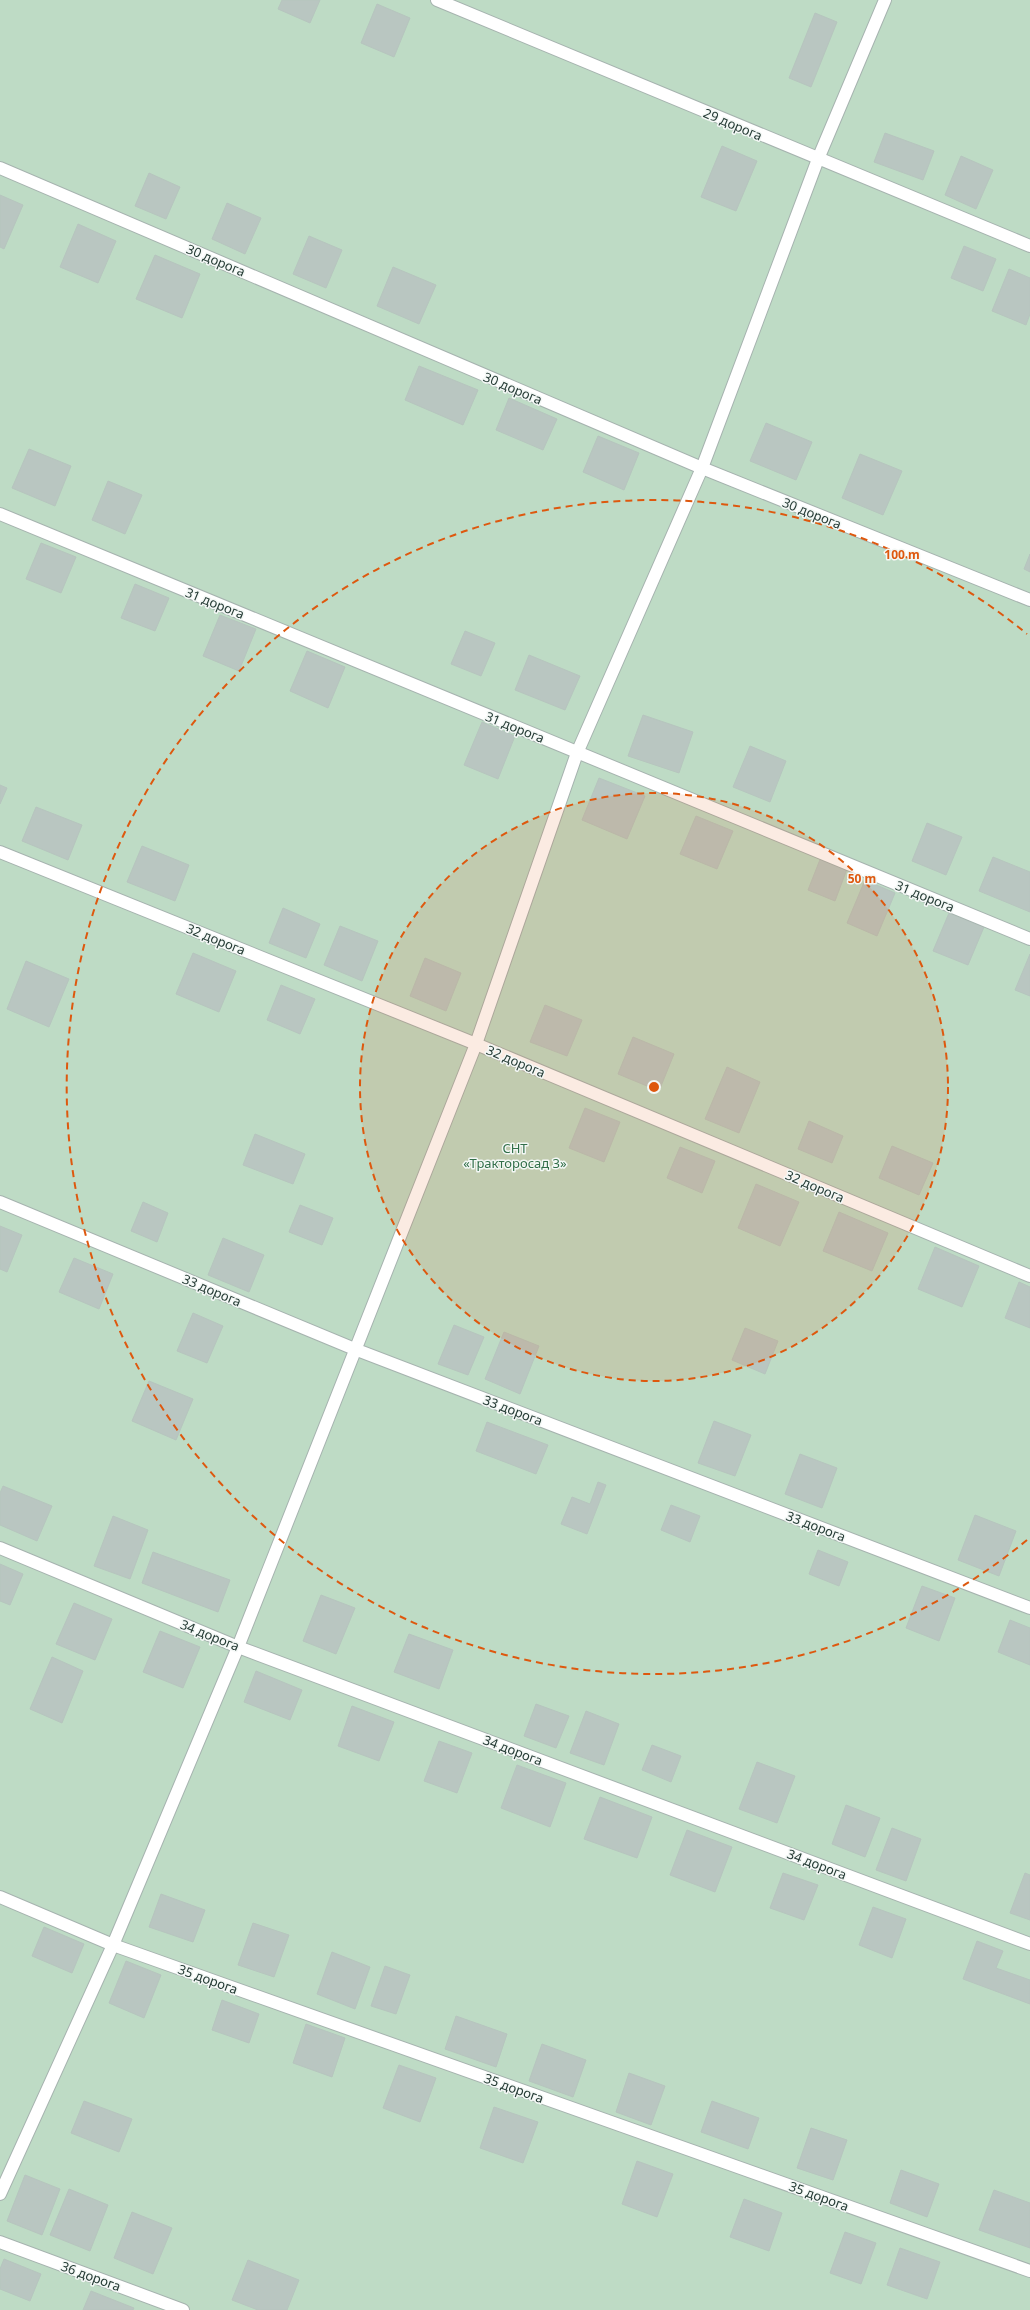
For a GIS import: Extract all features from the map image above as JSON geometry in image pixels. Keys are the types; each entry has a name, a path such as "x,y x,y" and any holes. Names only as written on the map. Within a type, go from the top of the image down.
{"street":[{"name":"29 дорога","path":"436,0 1030,246"},
{"path":"0,2194 113,1945 238,1647 357,1350 476,1044 577,753 702,468 818,159 885,0"},
{"name":"30 дорога","path":"0,168 702,468 1030,600"},
{"name":"31 дорога","path":"0,514 1030,939"},
{"name":"32 дорога","path":"0,852 476,1044 1030,1276"},
{"name":"33 дорога","path":"0,1202 357,1350 1030,1608"},
{"name":"34 дорога","path":"0,1548 238,1647 1030,1944"},
{"name":"35 дорога","path":"0,1897 113,1945 1030,2271"},
{"name":"36 дорога","path":"0,2242 183,2310"}],"green space":[{"name":"СНТ «Тракторосад 3»","path":"0,0 1030,0 1030,2310 0,2310"}],"building":[{"path":"282,0 320,0 310,23 278,9"},
{"path":"377,4 410,18 394,57 361,43"},
{"path":"815,13 837,22 811,87 789,78"},
{"path":"885,133 934,151 923,180 874,162"},
{"path":"722,146 757,161 736,211 701,197"},
{"path":"961,156 993,170 976,209 945,195"},
{"path":"149,173 180,187 166,219 135,206"},
{"path":"0,195 23,205 4,249 0,247"},
{"path":"227,203 261,218 245,254 212,239"},
{"path":"78,224 116,241 98,283 60,267"},
{"path":"309,236 342,250 326,288 293,274"},
{"path":"964,246 996,259 983,291 951,278"},
{"path":"155,255 200,274 182,318 136,299"},
{"path":"393,267 436,285 419,324 377,306"},
{"path":"1009,269 1030,278 1030,314 1026,325 992,311"},
{"path":"419,366 478,390 463,425 405,400"},
{"path":"509,398 557,419 543,450 496,430"},
{"path":"766,423 812,442 796,480 750,461"},
{"path":"598,436 639,453 624,490 583,472"},
{"path":"29,449 71,466 55,506 12,488"},
{"path":"860,454 902,471 883,515 842,498"},
{"path":"108,481 142,495 125,534 92,520"},
{"path":"41,543 76,557 61,593 26,579"},
{"path":"1030,554 1030,572 1024,569"},
{"path":"135,584 169,598 155,631 121,618"},
{"path":"220,615 256,629 239,671 203,656"},
{"path":"465,631 495,643 481,676 451,664"},
{"path":"307,651 345,667 328,708 290,691"},
{"path":"529,655 580,676 565,710 515,690"},
{"path":"643,715 693,732 679,773 628,756"},
{"path":"482,722 515,736 498,779 464,765"},
{"path":"750,746 786,761 770,802 733,787"},
{"path":"599,778 645,796 627,839 582,820"},
{"path":"0,785 7,788 0,804"},
{"path":"36,807 82,825 68,860 22,841"},
{"path":"696,816 733,831 717,869 680,854"},
{"path":"927,823 962,837 946,875 912,861"},
{"path":"142,846 189,865 175,901 127,882"},
{"path":"821,857 847,869 835,901 808,890"},
{"path":"993,857 1030,872 1030,912 979,891"},
{"path":"865,880 895,893 877,936 847,923"},
{"path":"283,908 320,924 306,958 269,943"},
{"path":"949,913 984,927 968,965 933,951"},
{"path":"340,926 378,941 362,981 324,965"},
{"path":"193,953 236,971 219,1012 176,994"},
{"path":"1030,954 1030,996 1015,990"},
{"path":"425,958 461,973 446,1011 410,996"},
{"path":"26,961 69,979 49,1027 7,1009"},
{"path":"281,985 315,999 300,1034 267,1020"},
{"path":"545,1005 582,1020 567,1056 530,1042"},
{"path":"633,1037 674,1054 659,1091 618,1074"},
{"path":"727,1067 760,1082 739,1133 705,1119"},
{"path":"585,1108 620,1122 604,1162 569,1148"},
{"path":"809,1121 843,1136 832,1163 798,1149"},
{"path":"255,1134 305,1154 293,1184 243,1165"},
{"path":"892,1146 933,1163 919,1195 879,1178"},
{"path":"680,1147 715,1161 702,1193 667,1178"},
{"path":"756,1184 799,1202 780,1246 738,1228"},
{"path":"143,1202 168,1213 157,1242 131,1231"},
{"path":"300,1205 333,1218 322,1245 289,1232"},
{"path":"839,1212 888,1233 872,1271 823,1251"},
{"path":"0,1226 22,1235 7,1272 0,1269"},
{"path":"223,1238 264,1255 249,1292 208,1275"},
{"path":"935,1247 979,1266 962,1307 918,1289"},
{"path":"74,1258 113,1274 99,1309 59,1292"},
{"path":"1019,1282 1030,1287 1030,1328 1005,1318"},
{"path":"193,1313 223,1326 207,1363 177,1351"},
{"path":"454,1325 484,1337 468,1375 438,1364"},
{"path":"745,1328 778,1341 765,1374 732,1360"},
{"path":"504,1332 539,1346 520,1394 485,1379"},
{"path":"149,1381 193,1399 176,1440 132,1421"},
{"path":"714,1421 751,1435 735,1476 698,1463"},
{"path":"487,1422 548,1445 536,1474 476,1451"},
{"path":"800,1454 837,1468 822,1508 785,1494"},
{"path":"598,1482 606,1485 587,1534 561,1524 572,1497 590,1504"},
{"path":"3,1486 52,1506 37,1541 0,1525 0,1493"},
{"path":"671,1505 700,1516 690,1542 661,1530"},
{"path":"975,1515 1016,1531 999,1576 958,1560"},
{"path":"113,1516 148,1530 130,1579 94,1566"},
{"path":"818,1550 848,1562 839,1586 809,1574"},
{"path":"153,1552 230,1580 218,1612 142,1583"},
{"path":"0,1564 23,1574 10,1605 0,1601"},
{"path":"922,1586 955,1598 939,1641 906,1628"},
{"path":"321,1595 355,1608 336,1654 303,1641"},
{"path":"74,1603 112,1619 95,1660 56,1644"},
{"path":"1010,1620 1030,1628 1030,1665 998,1652"},
{"path":"160,1631 200,1647 183,1688 143,1672"},
{"path":"409,1634 453,1650 439,1689 394,1672"},
{"path":"52,1657 83,1671 62,1723 30,1709"},
{"path":"256,1671 302,1690 290,1720 244,1702"},
{"path":"536,1704 569,1716 556,1748 524,1736"},
{"path":"352,1706 394,1722 379,1761 338,1746"},
{"path":"586,1711 619,1724 604,1765 570,1753"},
{"path":"439,1741 472,1753 457,1793 424,1781"},
{"path":"652,1745 681,1756 671,1782 642,1770"},
{"path":"757,1762 795,1776 777,1823 739,1809"},
{"path":"517,1765 566,1783 550,1827 501,1808"},
{"path":"600,1797 652,1817 637,1858 584,1839"},
{"path":"846,1805 880,1818 865,1857 832,1844"},
{"path":"892,1828 921,1839 906,1881 876,1870"},
{"path":"687,1830 732,1847 715,1892 670,1875"},
{"path":"783,1873 818,1885 804,1920 770,1908"},
{"path":"1025,1873 1030,1875 1030,1920 1010,1913"},
{"path":"161,1894 205,1910 193,1942 149,1927"},
{"path":"873,1907 906,1919 892,1958 859,1945"},
{"path":"253,1923 289,1935 274,1977 238,1965"},
{"path":"44,1927 84,1944 72,1973 32,1956"},
{"path":"977,1941 1003,1951 996,1968 1030,1980 1030,2004 963,1979"},
{"path":"332,1952 370,1967 355,2009 317,1994"},
{"path":"126,1961 161,1975 144,2018 109,2003"},
{"path":"385,1966 410,1975 396,2014 371,2006"},
{"path":"222,2000 259,2014 249,2043 212,2030"},
{"path":"456,2016 507,2034 496,2067 445,2049"},
{"path":"306,2024 345,2038 332,2077 293,2063"},
{"path":"542,2044 586,2060 573,2097 529,2081"},
{"path":"399,2065 436,2078 420,2122 383,2108"},
{"path":"629,2073 665,2086 651,2125 616,2112"},
{"path":"84,2101 132,2119 119,2152 71,2133"},
{"path":"712,2101 759,2118 748,2149 701,2132"},
{"path":"494,2107 538,2122 523,2163 480,2148"},
{"path":"811,2128 847,2140 833,2180 797,2168"},
{"path":"637,2161 673,2174 657,2217 622,2204"},
{"path":"901,2170 939,2184 927,2217 890,2203"},
{"path":"25,2175 60,2189 42,2235 7,2221"},
{"path":"69,2189 108,2205 90,2251 50,2235"},
{"path":"994,2190 1030,2203 1030,2248 979,2230"},
{"path":"744,2199 782,2213 769,2251 730,2237"},
{"path":"132,2212 172,2228 153,2274 114,2258"},
{"path":"845,2232 876,2243 861,2284 830,2273"},
{"path":"900,2248 940,2262 927,2299 887,2285"},
{"path":"4,2259 41,2274 30,2301 0,2289 0,2269"},
{"path":"248,2260 299,2280 287,2310 258,2310 232,2300"},
{"path":"91,2291 134,2308 133,2310 83,2310"}]}
